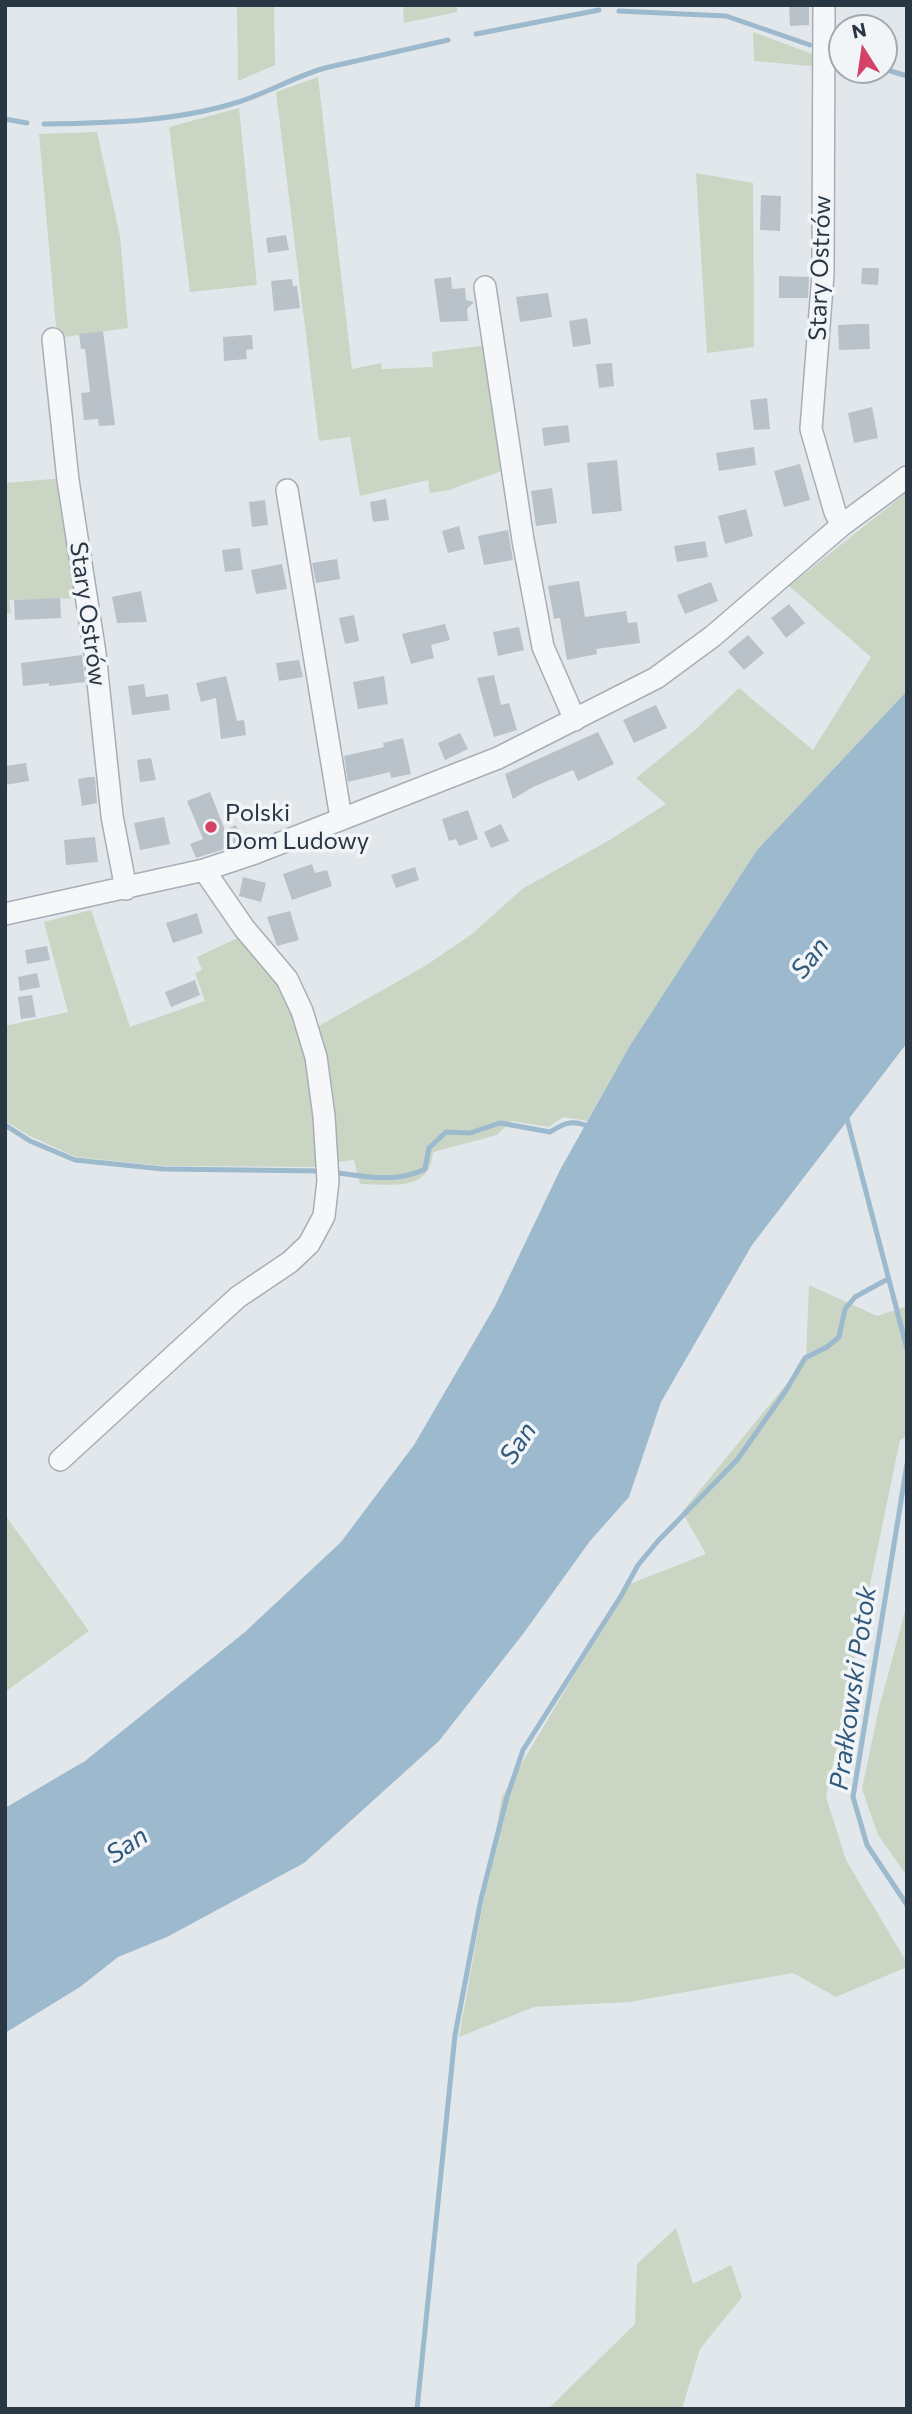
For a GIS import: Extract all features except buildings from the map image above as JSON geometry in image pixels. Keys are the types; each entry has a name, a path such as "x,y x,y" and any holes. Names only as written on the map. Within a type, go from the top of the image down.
{"street":[{"name":"Stary Ostrów","path":"824,5 823,275 811,429 835,512 842,525"},
{"path":"485,287 542,647 575,720"},
{"name":"Stary Ostrów","path":"53,339 68,481 95,653 112,816 126,889"},
{"path":"5,914 204,870 255,853 498,758 656,678 713,636 842,525 907,477"},
{"path":"287,490 341,818"},
{"path":"60,1460 238,1297 290,1262 309,1244 324,1216 327,1171 316,1057 302,1011 287,979 244,928 204,870"}],"green space":[{"path":"237,5 274,5 275,65 238,81"},
{"path":"403,5 457,5 457,12 404,23"},
{"path":"753,32 821,57 821,67 754,61"},
{"path":"318,77 352,369 381,363 382,369 433,367 432,352 489,345 507,469 449,490 430,493 428,480 360,496 350,437 319,441 276,92"},
{"path":"239,108 257,285 190,292 169,127"},
{"path":"97,132 120,236 128,328 57,338 39,134"},
{"path":"696,173 753,183 754,347 707,353"},
{"path":"64,478 81,598 9,600 11,613 5,614 5,483"},
{"path":"907,492 907,691 757,850 629,1047 587,1121 563,1117 549,1127 511,1121 497,1135 433,1152 425,1174 417,1180 396,1185 360,1184 354,1160 336,1162 317,1027 425,966 472,934 522,889 608,841 666,804 636,778 694,731 739,688 813,750 871,657 789,586"},
{"path":"91,910 130,1027 205,1001 195,973 202,970 197,957 242,936 278,985 299,1029 305,1052 322,1167 163,1166 76,1157 5,1121 5,1026 68,1012 44,922"},
{"path":"809,1285 877,1316 907,1306 907,1436 900,1440 826,1797 846,1860 907,1967 836,1997 793,1973 629,2002 534,2007 459,2037 502,1797 627,1585 706,1554 682,1512 806,1360"},
{"path":"5,1515 89,1631 5,1692"},
{"path":"907,1604 907,1876 878,1835 862,1789 879,1708"},
{"path":"676,2228 693,2284 731,2265 742,2297 700,2349 682,2409 548,2409 635,2324 637,2264"}],"water":[{"name":"San","path":"907,691 907,1043 752,1245 661,1402 629,1497 590,1541 523,1634 439,1741 304,1863 167,1937 118,1957 80,1987 5,2033 5,1808 85,1761 245,1632 341,1542 414,1445 495,1306 560,1170 629,1047 757,850"}],"waterway":[{"path":"476,34 599,10"},
{"path":"619,11 726,16 810,45"},
{"path":"44,124 140,120 188,114 246,99 325,68 448,40"},
{"path":"898,73 907,76"},
{"path":"5,119 27,123"},
{"name":"Prałkowski Potok","path":"846,1115 907,1349"},
{"path":"332,1172 379,1178 414,1174 425,1169 429,1148 446,1132 470,1133 500,1123 550,1132 563,1125 575,1123 585,1125 588,1130"},
{"path":"5,1125 30,1141 75,1160 163,1169 322,1171"},
{"path":"417,2409 455,2035 481,1899 507,1797 523,1750 638,1565 737,1460 787,1389 805,1358 827,1347 839,1337 845,1309 855,1297 888,1279"},
{"name":"Prałkowski Potok","path":"907,1464 853,1797 867,1845 907,1905"}],"place":[{"name":"Polski Dom Ludowy","path":"211,827"}]}
